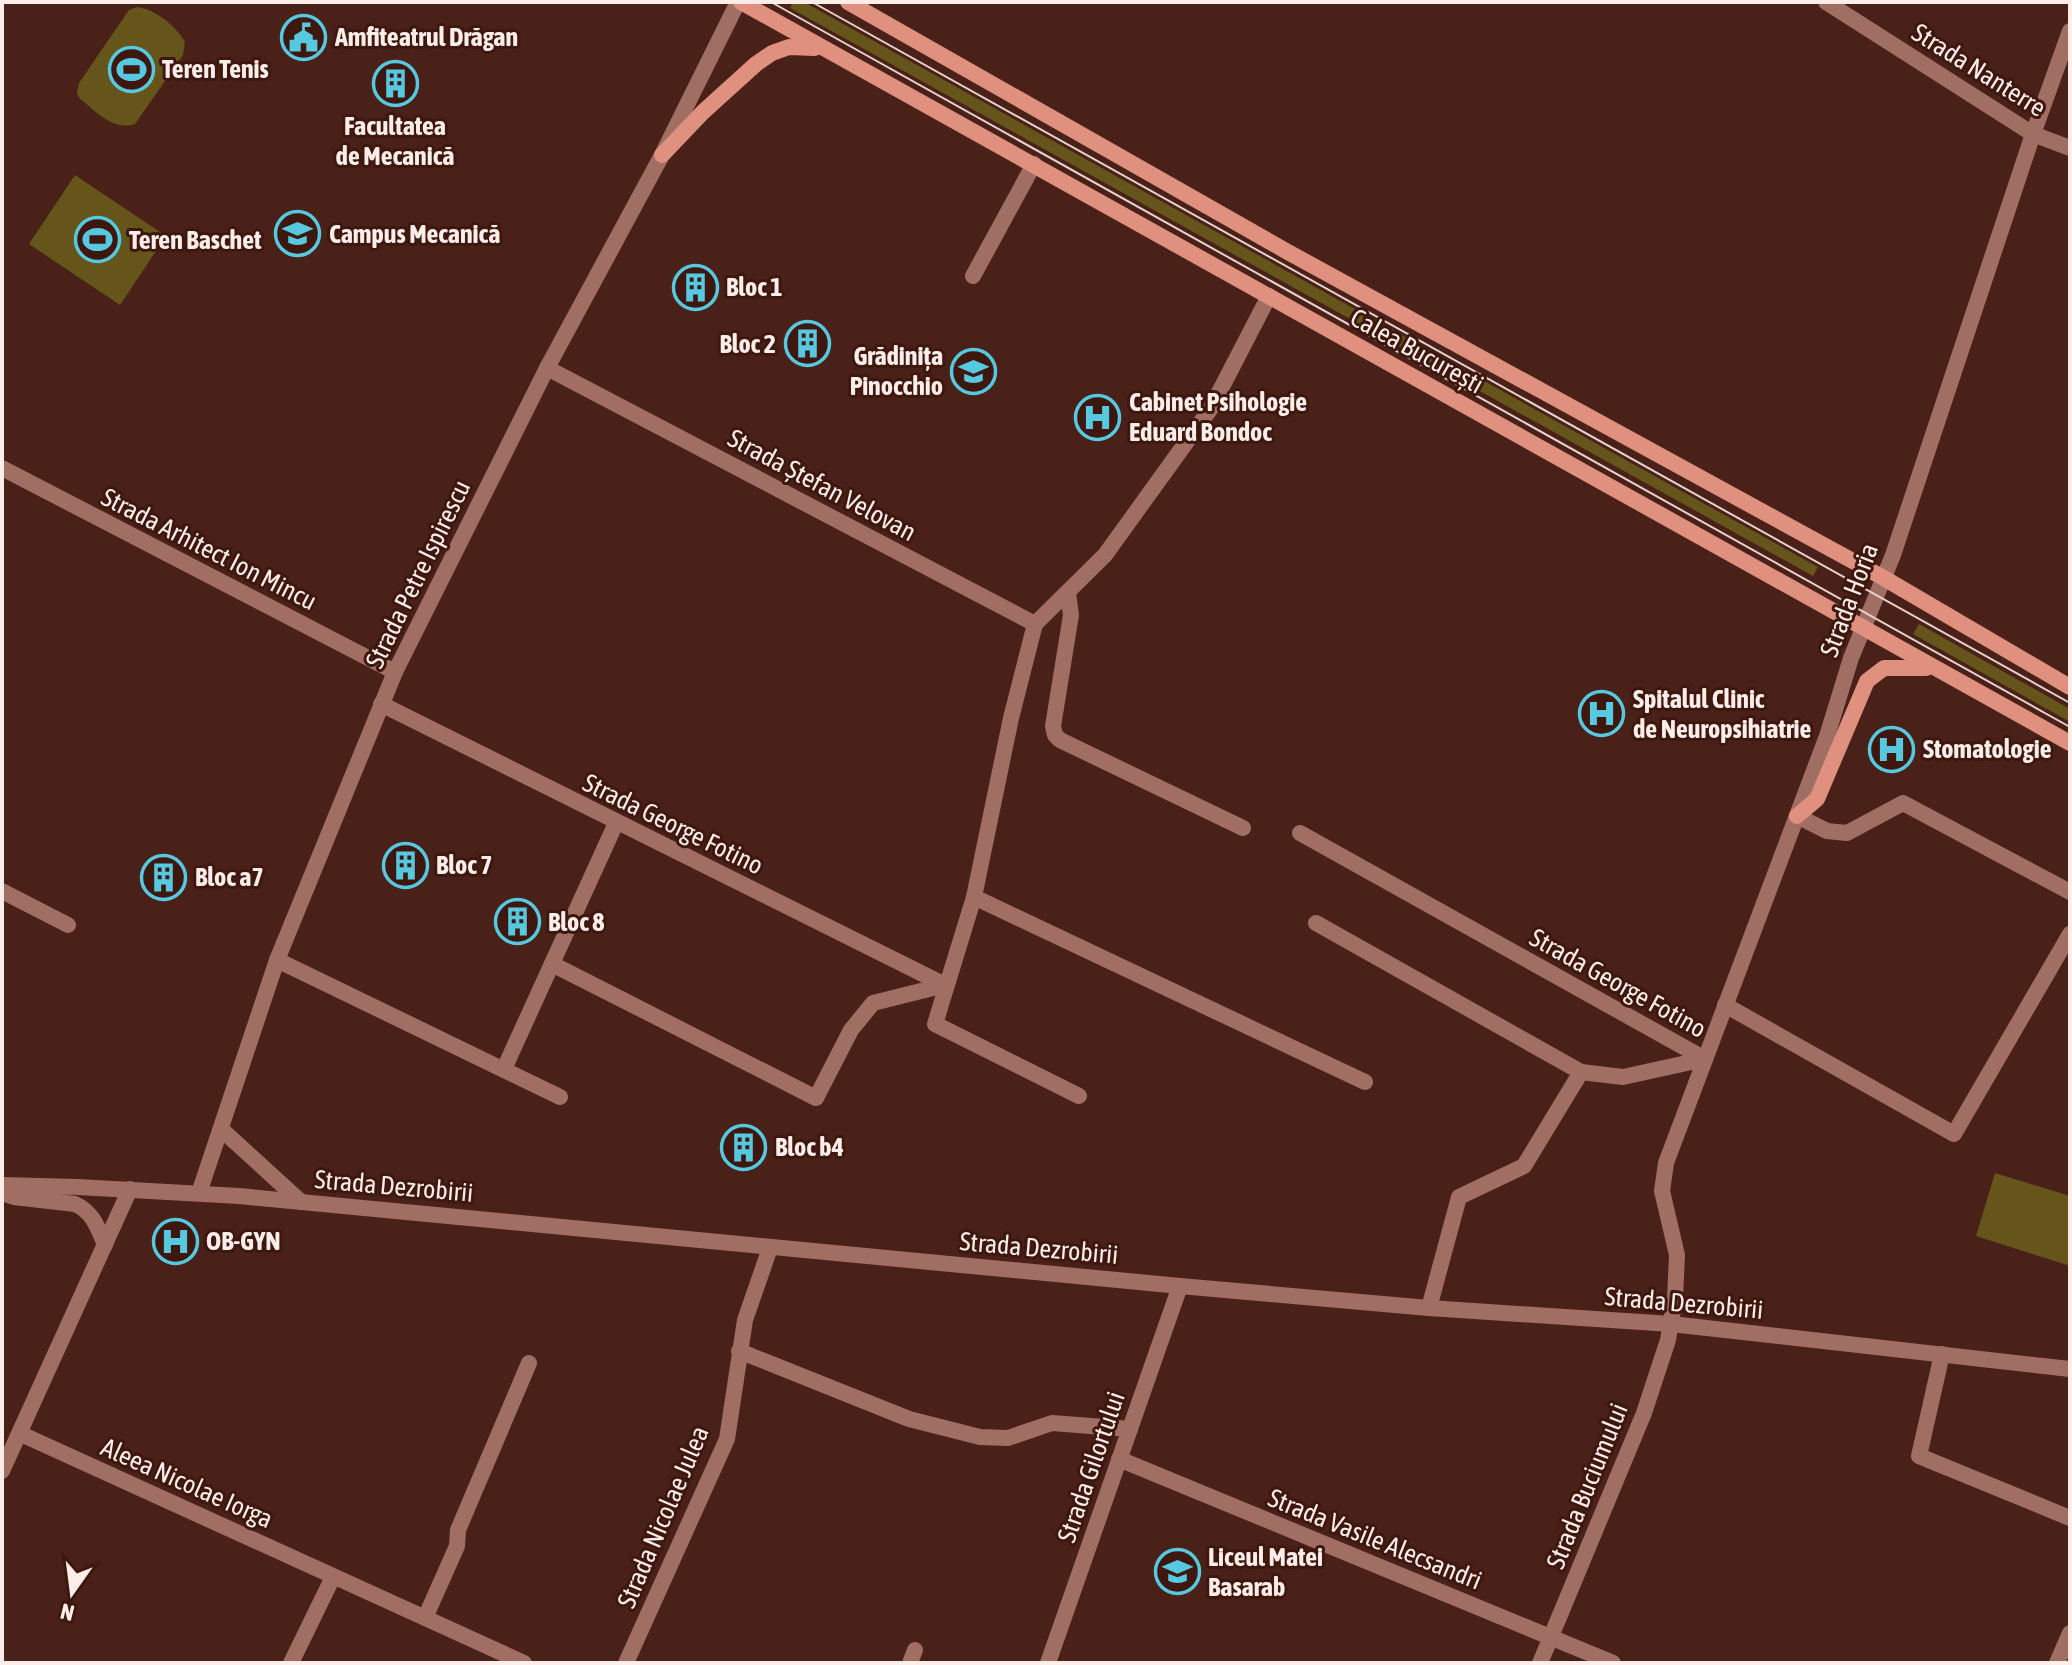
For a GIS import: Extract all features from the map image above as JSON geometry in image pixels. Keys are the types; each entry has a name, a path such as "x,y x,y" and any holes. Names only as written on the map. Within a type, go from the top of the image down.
{"main road":[{"name":"Calea București","path":"740,2 2070,743"},
{"name":"Calea București","path":"848,2 1300,258 1882,577 2070,687"},
{"path":"662,155 703,112 772,53 789,47 821,49"},
{"path":"1797,816 1817,799 1867,681 1884,668 1934,668"}],"street":[{"name":"Strada Petre Ispirescu","path":"199,1193 277,960 395,672 547,368 740,2"},
{"name":"Strada Nanterre","path":"1826,2 2033,134 2070,148"},
{"name":"Strada Horia","path":"1671,1324 1677,1283 1677,1255 1662,1191 1662,1177 1827,736 1862,628 1893,555 2070,31"},
{"path":"973,276 1034,164"},
{"path":"1079,1096 935,1024 974,897 1011,718 1035,624 1105,555 1211,408 1269,296"},
{"name":"Strada Ștefan Velovan","path":"547,368 1035,624"},
{"name":"Strada Arhitect Ion Mincu","path":"2,468 395,672"},
{"path":"1068,593 1071,615 1053,726 1055,735 1113,767 1243,828"},
{"name":"Strada George Fotino","path":"381,704 945,985"},
{"path":"1797,816 1827,831 1847,833 1903,803 2070,892"},
{"path":"504,1069 616,823"},
{"name":"Strada George Fotino","path":"1300,833 1705,1059"},
{"path":"2,891 68,925"},
{"path":"974,897 1365,1082"},
{"name":"Strada George Fotino","path":"1316,923 1581,1072 1623,1077 1705,1059"},
{"path":"1725,1005 1954,1134 2070,934"},
{"path":"277,960 560,1097"},
{"path":"552,964 816,1098 851,1030 873,1003 945,985"},
{"path":"1429,1308 1459,1197 1524,1166 1581,1072"},
{"path":"221,1129 301,1202"},
{"name":"Strada Dezrobirii","path":"2,1185 130,1189 301,1202 1180,1286 1429,1308 1671,1324 2070,1369"},
{"path":"2,1471 130,1189"},
{"path":"2,1193 83,1207 92,1216 105,1245"},
{"name":"Strada Nicolae Julea","path":"626,1663 727,1439 745,1320 770,1248"},
{"name":"Strada Gilortului","path":"1048,1663 1180,1286"},
{"name":"Strada Buciumului","path":"1540,1663 1644,1413 1671,1324"},
{"path":"739,1351 909,1419 980,1437 1008,1438 1052,1423 1130,1429"},
{"path":"1942,1354 1919,1456 2070,1518"},
{"path":"425,1618 457,1546 458,1530 529,1363"},
{"name":"Aleea Nicolae Iorga","path":"21,1434 524,1663"},
{"name":"Strada Vasile Alecsandri","path":"1119,1459 1613,1663"},
{"path":"291,1663 333,1577"},
{"path":"2057,1663 2070,1633"}],"shaded area":[{"path":"793,2 804,2 1818,567 1813,576 790,8"},
{"name":"Teren Tenis","path":"137,7 164,19 185,42 183,55 135,124 120,125 99,114 77,93 79,83 129,10"},
{"name":"Teren Baschet","path":"75,175 166,236 120,305 29,244"},
{"path":"1919,624 2070,709 2070,722 1913,634"},
{"path":"1995,1173 2070,1196 2070,1266 1976,1236"}],"tram line":[{"path":"771,2 2070,727"},
{"path":"812,2 2070,703"}],"place":[{"name":"Amfiteatrul Drăgan","path":"304,37"},
{"name":"Teren Tenis","path":"131,69"},
{"name":"Facultatea de Mecanică","path":"395,83"},
{"name":"Campus Mecanică","path":"298,234"},
{"name":"Teren Baschet","path":"98,240"},
{"name":"Bloc 1","path":"695,287"},
{"name":"Bloc 2","path":"807,344"},
{"name":"Grădinița Pinocchio","path":"974,371"},
{"name":"Cabinet Psihologie Eduard Bondoc","path":"1098,417"},
{"name":"Spitalul Clinic de Neuropsihiatrie","path":"1602,714"},
{"name":"Stomatologie","path":"1892,749"},
{"name":"Bloc 7","path":"405,865"},
{"name":"Bloc a7","path":"164,877"},
{"name":"Bloc 8","path":"517,922"},
{"name":"Bloc b4","path":"744,1147"},
{"name":"OB-GYN","path":"175,1241"},
{"name":"Liceul Matei Basarab","path":"1177,1572"}]}
